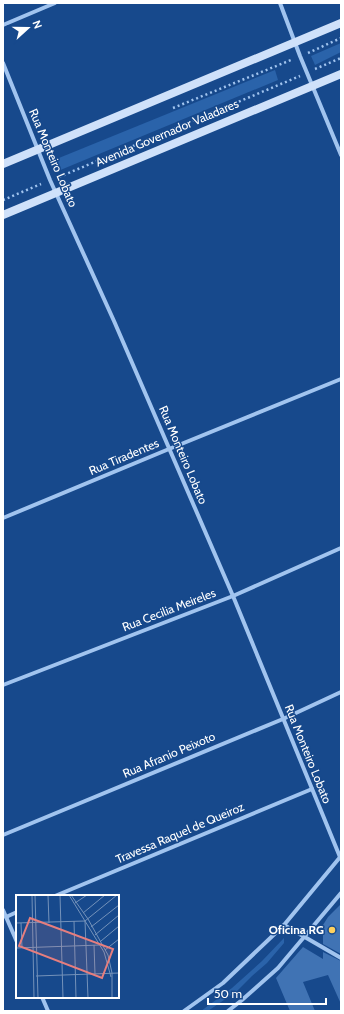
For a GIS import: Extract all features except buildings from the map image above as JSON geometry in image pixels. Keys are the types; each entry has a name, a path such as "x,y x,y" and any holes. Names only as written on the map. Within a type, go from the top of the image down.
{"main road":[{"path":"3,164 341,23"},
{"name":"Avenida Governador Valadares","path":"3,215 341,74"}],"street":[{"path":"3,25 55,3"},
{"path":"280,3 312,86 341,155"},
{"name":"Rua Monteiro Lobato","path":"3,64 37,150 114,322 233,596 340,856"},
{"name":"Rua Tiradentes","path":"3,518 341,379"},
{"name":"Rua Cecilia Meireles","path":"3,685 233,596 341,548"},
{"name":"Rua Afranio Peixoto","path":"3,835 283,719 341,692"},
{"name":"Travessa Raquel de Queiroz","path":"57,895 312,789"},
{"path":"184,1011 223,983 284,925 340,856"},
{"path":"228,1011 278,968 341,893"},
{"path":"3,910 16,940"},
{"path":"6,917 16,912"},
{"path":"284,925 341,958"},
{"path":"42,998 48,1011"}],"path":[{"path":"3,200 341,58"}],"shaded area":[{"path":"341,43 341,52 315,65 311,56"},
{"path":"275,70 278,80 58,171 54,160"},
{"path":"284,938 284,943 267,963 237,991 208,1011 201,1011 232,988 262,961"}],"place":[{"name":"Oficina RG","path":"332,930"}]}
